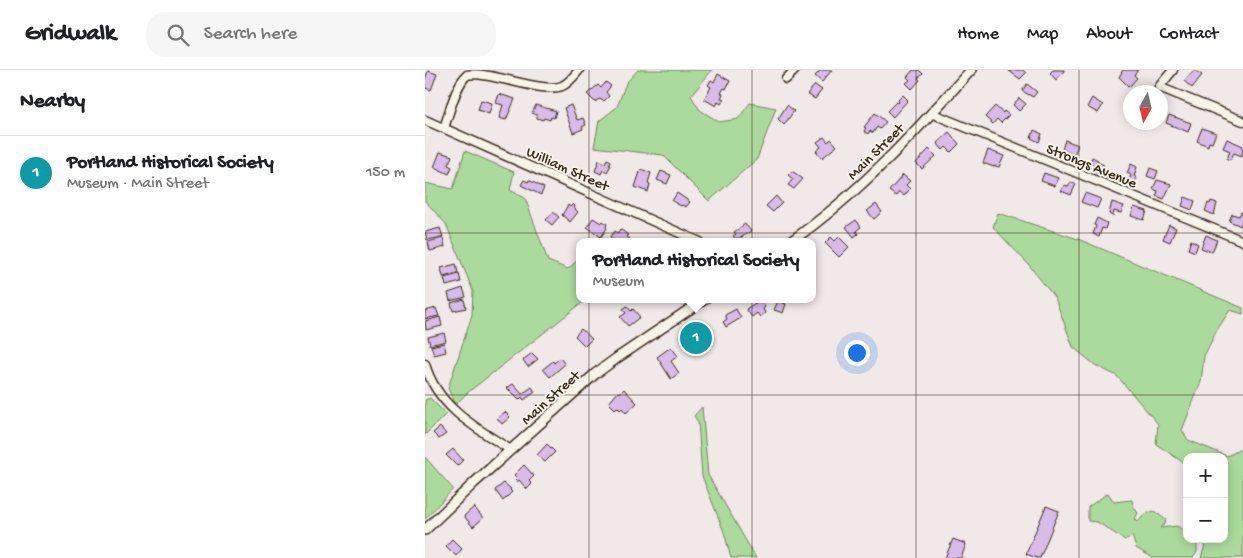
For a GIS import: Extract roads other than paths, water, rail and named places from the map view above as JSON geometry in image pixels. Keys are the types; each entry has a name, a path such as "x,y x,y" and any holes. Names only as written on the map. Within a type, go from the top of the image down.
{"main road":[{"name":"Main Street","path":"795,238 855,191 885,162 971,70"},
{"name":"Main Street","path":"425,530 595,374 699,303"}],"street":[{"path":"444,128 459,86 468,74 480,70 498,72 560,87 568,83 579,70"},
{"path":"786,79 795,70"},
{"path":"1173,70 1159,87 1243,122"},
{"name":"Strongs Avenue","path":"931,113 1243,241"},
{"name":"William Street","path":"425,120 692,238"},
{"path":"425,364 436,392 452,409 469,424 511,450"}],"place":[{"name":"Portland Historical Society","path":"696,338"}]}
